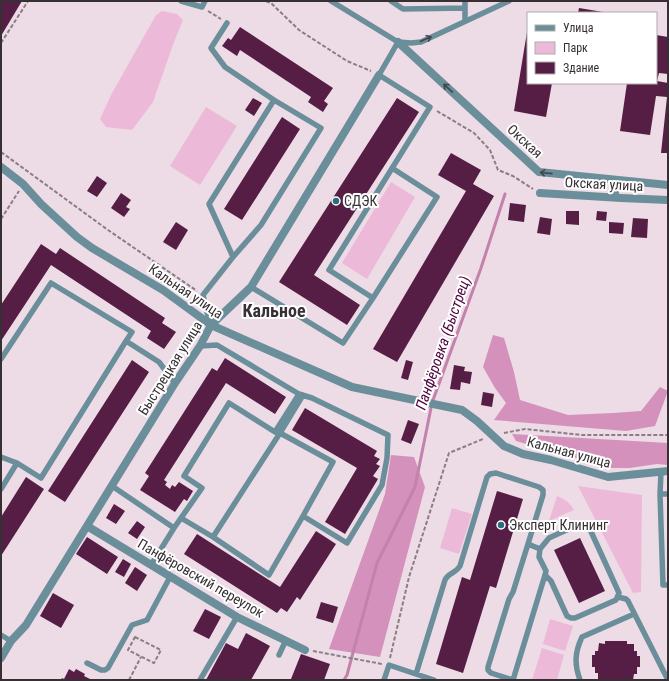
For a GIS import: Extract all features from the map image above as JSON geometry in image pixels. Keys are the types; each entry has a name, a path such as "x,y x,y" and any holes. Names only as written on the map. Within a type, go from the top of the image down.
{"street":[{"name":"Окская","path":"398,42 539,172 668,185"},
{"name":"Быстрецкая улица","path":"1,658 12,641 26,625 175,383 200,346 210,325 251,286 379,75"},
{"name":"Кальная улица","path":"1,167 24,184 41,204 77,237 92,248 163,290 210,325 352,386 462,410 477,421 504,446 523,454 552,460 608,477 621,477 664,471"},
{"name":"Окская улица","path":"540,193 668,200"},
{"name":"Панфёровский переулок","path":"87,526 237,617 305,650"}],"lane":[{"path":"181,1 203,4"},
{"path":"331,1 398,42 411,43 421,42 509,1"},
{"path":"391,1 403,9 465,8"},
{"path":"465,1 466,21"},
{"path":"210,325 203,295 261,225 321,128 274,100 225,67 211,48 227,23"},
{"path":"372,298 329,270 430,107 379,75 398,42"},
{"path":"233,257 209,204 274,100"},
{"path":"251,286 343,343 437,197 392,168"},
{"path":"614,180 617,198"},
{"path":"1,359 51,283 132,332 41,478 17,463 1,457"},
{"path":"126,341 159,362 175,383"},
{"path":"200,346 217,345 301,394 388,435 387,458 382,485 347,543 304,516"},
{"path":"213,537 280,433 301,394"},
{"path":"151,565 174,528 202,488 184,476 229,404 275,432 301,394"},
{"path":"181,518 213,537 269,575 304,516 333,462 280,433"},
{"path":"1,489 17,463"},
{"path":"664,471 660,494 663,586 668,586"},
{"path":"416,674 446,577 460,566 487,476 490,474 496,474 539,487 543,490 543,495 528,544 488,667 491,673 513,680 546,575 546,571 539,557 540,549 551,537 582,523 588,525 619,593 618,597 616,600 575,618 571,618 567,616 551,581 546,575"},
{"path":"112,486 174,528"},
{"path":"660,494 668,494"},
{"path":"528,544 540,549"},
{"path":"87,663 101,670 106,670 108,668 132,625 147,620 170,577"},
{"path":"618,597 626,599 667,678 660,680"},
{"path":"580,680 576,668 576,656 577,648 582,637 634,614"},
{"path":"200,680 237,617"},
{"path":"1,635 12,641"},
{"path":"279,655 286,640"},
{"path":"384,680 389,665 434,680"}],"path":[{"path":"1,43 28,1"},
{"path":"266,1 272,4 299,30 347,61 379,75"},
{"path":"203,4 227,23"},
{"path":"430,107 474,133 490,150 498,170 513,176 540,193"},
{"path":"1,152 108,230 203,295"},
{"path":"1,219 24,184"},
{"name":"Кальная улица","path":"491,435 525,429 582,435 668,435"},
{"path":"305,650 389,665 409,577 450,453 491,435"},
{"path":"135,637 161,650 154,663 141,657 128,650 135,637"},
{"path":"129,680 141,657"}],"green space":[{"path":"162,11 177,14 183,20 153,102 132,130 106,127 100,119 111,95 156,15"},
{"path":"206,107 237,126 200,185 170,166"},
{"path":"391,182 415,197 367,279 342,263"},
{"path":"578,486 642,495 641,592 633,593"},
{"path":"557,496 571,505 574,510 549,521"},
{"path":"452,508 472,514 459,554 440,548"},
{"path":"550,619 573,626 565,651 543,644"},
{"path":"542,648 564,655 557,680 532,680"}],"shaded area":[{"path":"493,335 504,338 520,400 568,415 641,411 660,387 668,391 655,426 626,431 494,420 506,403 483,367"},
{"path":"512,434 668,443 668,465 657,464 630,468 612,468 516,441"},
{"path":"391,455 414,457 425,487 380,657 329,649 385,494"}],"building":[{"path":"1,1 22,1 1,36"},
{"path":"579,8 603,12 578,12"},
{"path":"240,27 333,88 324,101 328,104 323,112 308,102 311,97 240,50 237,56 222,46 228,38 231,40"},
{"path":"527,32 527,84 552,84 546,117 514,111"},
{"path":"657,35 668,37 668,74 659,73 657,81"},
{"path":"657,81 668,83 668,153 661,153 667,97 656,96 650,135 620,131 627,84 657,84"},
{"path":"253,98 262,103 254,116 245,110"},
{"path":"397,98 419,112 314,275 360,305 347,325 279,282"},
{"path":"282,117 300,129 242,220 224,209"},
{"path":"451,153 481,170 473,184 494,196 397,362 373,349 466,191 438,175"},
{"path":"97,176 107,183 97,197 87,191"},
{"path":"121,193 131,200 126,207 130,209 124,217 111,208"},
{"path":"510,203 526,205 524,222 508,220"},
{"path":"566,211 579,211 579,225 566,224"},
{"path":"597,211 607,212 606,221 596,220"},
{"path":"540,217 552,219 550,235 537,233"},
{"path":"633,218 648,219 647,238 631,237"},
{"path":"176,222 188,230 176,250 163,242"},
{"path":"609,222 624,223 623,234 609,233"},
{"path":"41,244 56,254 60,248 165,318 162,323 176,332 164,349 147,338 151,331 51,265 1,341 1,305"},
{"path":"225,358 286,397 275,414 226,383 164,480 167,482 165,485 170,489 172,485 175,487 179,482 193,491 187,501 184,499 175,512 140,490 149,476 145,473 212,368 217,371"},
{"path":"132,360 149,372 65,502 48,491"},
{"path":"406,360 413,362 408,380 401,378"},
{"path":"454,365 465,367 464,371 472,372 470,384 461,382 460,390 450,389"},
{"path":"483,392 494,394 492,407 481,405"},
{"path":"305,408 377,451 374,456 380,459 376,464 380,466 373,476 378,479 345,534 325,522 357,468 292,430"},
{"path":"408,420 419,424 411,444 401,440"},
{"path":"26,477 44,489 1,556 1,517"},
{"path":"497,491 523,499 496,588 490,586 463,673 436,664 462,577 470,580"},
{"path":"114,504 125,511 116,524 106,518"},
{"path":"137,521 145,527 137,539 128,533"},
{"path":"316,531 336,544 300,600 297,597 287,612 281,608 277,613 184,554 197,534 280,587"},
{"path":"87,537 118,557 107,574 76,554"},
{"path":"580,538 605,591 579,603 554,550"},
{"path":"123,559 131,564 124,577 115,572"},
{"path":"135,567 147,575 137,591 125,583"},
{"path":"53,593 74,605 61,628 40,616"},
{"path":"321,602 338,607 333,623 316,618"},
{"path":"205,609 221,617 209,639 193,631"},
{"path":"246,633 270,646 251,680 206,680 226,643 238,649"},
{"path":"605,641 627,641 627,644 634,644 634,651 637,651 637,656 640,656 640,667 637,667 637,674 634,674 633,680 598,679 598,673 595,673 595,667 592,667 592,655 595,655 595,651 598,651 599,643 605,644"},
{"path":"301,654 330,664 324,680 291,679"},
{"path":"69,669 74,672 76,669 85,674 84,676 92,680 61,680 62,678 64,679"}],"waterway":[{"name":"Панфёровка (Быстрец)","path":"344,680 347,675 377,563 415,487 432,403 481,268 505,194"}],"place":[{"name":"СДЭК","path":"336,201"},
{"name":"Эксперт Клининг","path":"501,525"}],"district":[{"name":"Кальное","path":"274,311"}]}
